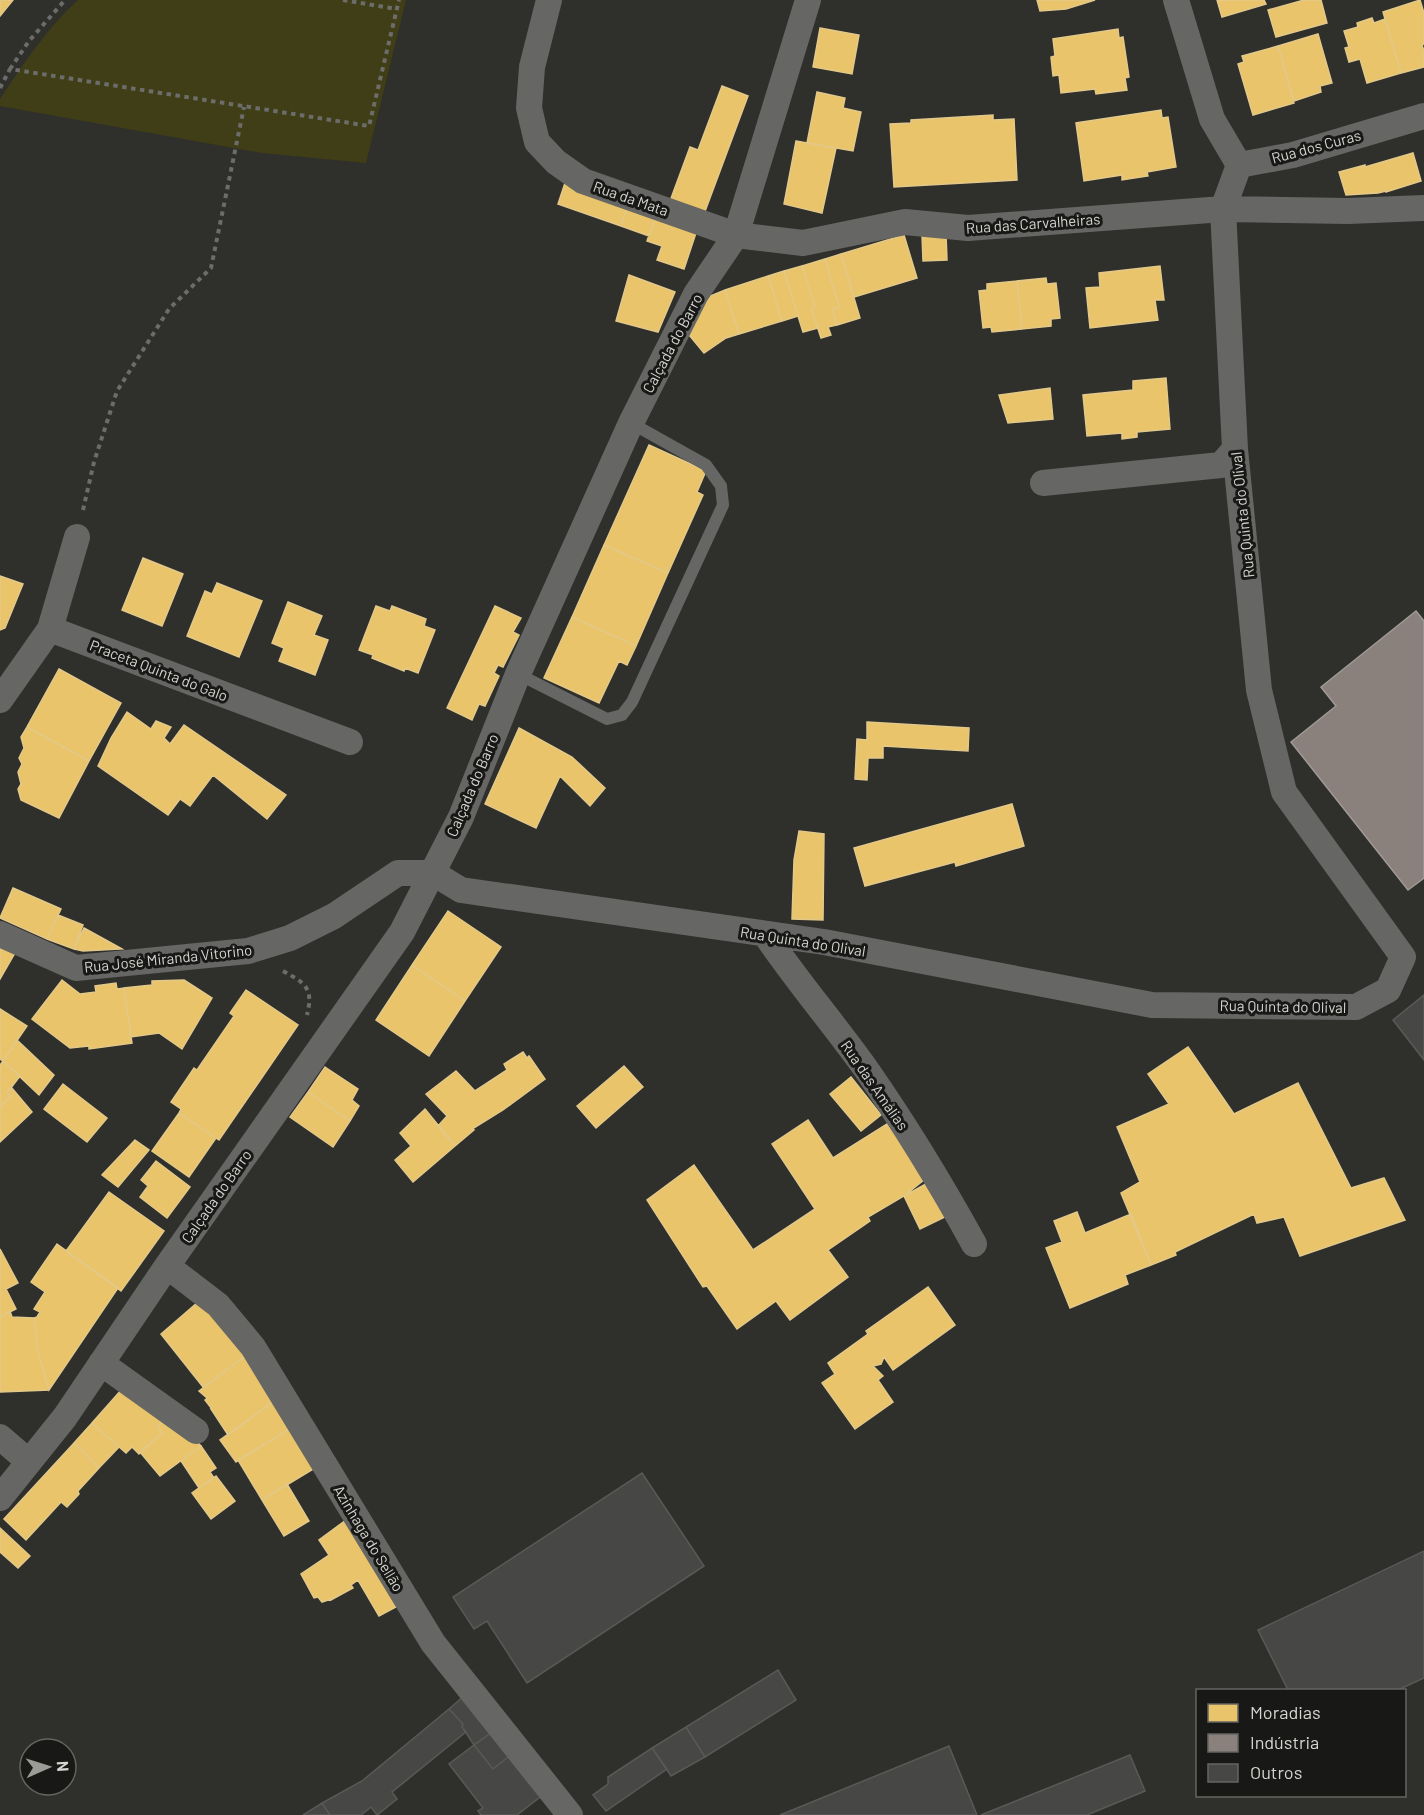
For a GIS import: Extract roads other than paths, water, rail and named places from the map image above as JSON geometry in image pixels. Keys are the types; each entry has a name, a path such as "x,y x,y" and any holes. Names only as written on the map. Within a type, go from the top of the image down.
{"street":[{"name":"Rua da Mata","path":"549,0 532,67 529,108 537,142 556,162 583,182 736,235"},
{"name":"Calçada do Barro","path":"0,1498 65,1417 167,1266 402,932 461,817 518,674 631,423 696,294 736,235 808,0"},
{"path":"1176,0 1212,119 1239,165 1223,209"},
{"name":"Rua dos Curas","path":"1239,165 1293,155 1424,116"},
{"name":"Rua das Carvalheiras","path":"736,235 803,243 905,222 968,228 1223,209 1348,211 1424,208"},
{"name":"Rua Quinta do Olival","path":"433,873 461,890 824,942 1152,1005 1356,1007 1388,990 1403,957 1284,792 1259,690 1236,449 1223,209"},
{"path":"1042,483 1221,465 1236,449"},
{"path":"0,700 50,628 77,537"},
{"name":"Praceta Quinta do Galo","path":"50,628 350,742"},
{"name":"Rua José Miranda Vitorino","path":"0,934 76,968 248,951 290,938 334,916 398,873 433,873"},
{"name":"Rua das Amálias","path":"765,934 866,1069 938,1179 974,1244"},
{"name":"Azinhaga do Sellão","path":"167,1266 218,1305 253,1347 433,1643 570,1815"},
{"path":"101,1363 196,1431"},
{"path":"0,1437 28,1461"}],"lane":[{"path":"518,674 608,719 622,715 632,702 723,505 721,486 706,465 631,423"}]}
